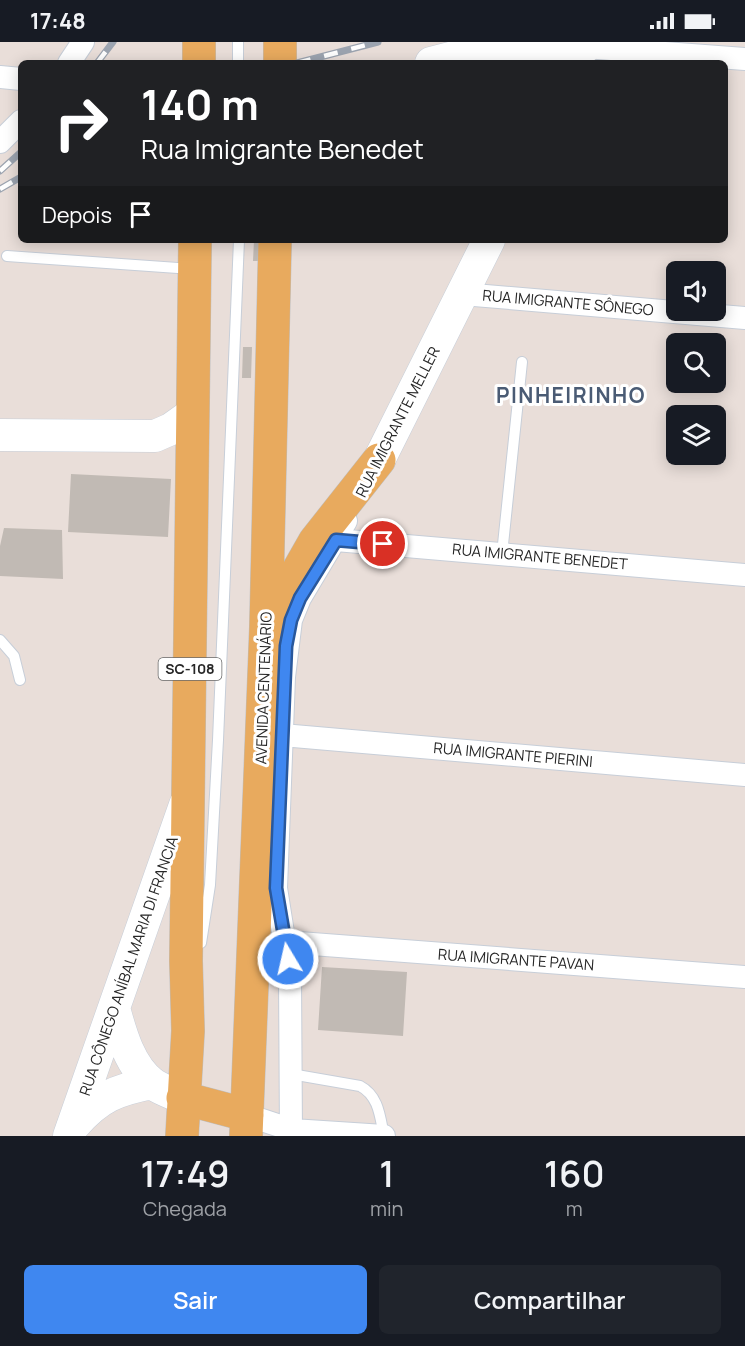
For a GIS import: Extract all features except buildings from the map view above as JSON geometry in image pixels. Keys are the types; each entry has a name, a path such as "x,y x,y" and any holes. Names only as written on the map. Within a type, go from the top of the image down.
{"main road":[{"path":"199,42 199,60"},
{"path":"279,60 280,42"},
{"path":"442,60 496,46 583,51"},
{"name":"AVENIDA CENTENÁRIO","path":"246,1126 266,627 275,243"},
{"name":"RUA IMIGRANTE MELLER","path":"379,460 488,243"},
{"name":"SC-108","path":"182,1136 188,1031 186,961 195,254"},
{"path":"0,435 155,436 171,429 192,414"},
{"path":"155,436 183,456 191,469"},
{"path":"266,627 315,540 379,460"},
{"name":"RUA CÔNEGO ANÍBAL MARIA DI FRANCIA","path":"71,1132 189,795"},
{"path":"114,1008 128,1050 152,1083 246,1126"},
{"path":"71,1132 92,1105 108,1095 152,1083"}],"street":[{"path":"71,60 83,42"},
{"path":"583,51 745,59"},
{"path":"0,77 18,79"},
{"path":"0,142 18,124"},
{"name":"RUA IMIGRANTE SÔNEGO","path":"462,294 745,318"},
{"name":"RUA IMIGRANTE MELLER","path":"291,1133 291,1002 286,942 276,888 284,677 291,620 300,598 336,540 379,460"},
{"name":"RUA IMIGRANTE BENEDET","path":"336,540 745,574"},
{"name":"RUA IMIGRANTE PIERINI","path":"282,735 745,774"},
{"name":"RUA IMIGRANTE PAVAN","path":"286,942 745,977"},
{"path":"246,1126 291,1133 384,1136"}],"lane":[{"path":"238,42 238,60"},
{"path":"188,1031 210,885 239,243"},
{"path":"7,256 195,254"},
{"path":"502,554 522,362"},
{"path":"0,640 14,656 20,680"},
{"path":"291,1074 360,1086 367,1090 373,1096 384,1136"}],"railway":[{"path":"99,60 113,42"},
{"path":"309,60 378,42"},
{"path":"0,171 18,155"},
{"path":"0,189 18,179"}],"district":[{"name":"PINHEIRINHO","path":"571,396"}],"route":[{"path":"288,959 276,888 284,677 291,620 300,598 336,540 383,544"}]}
